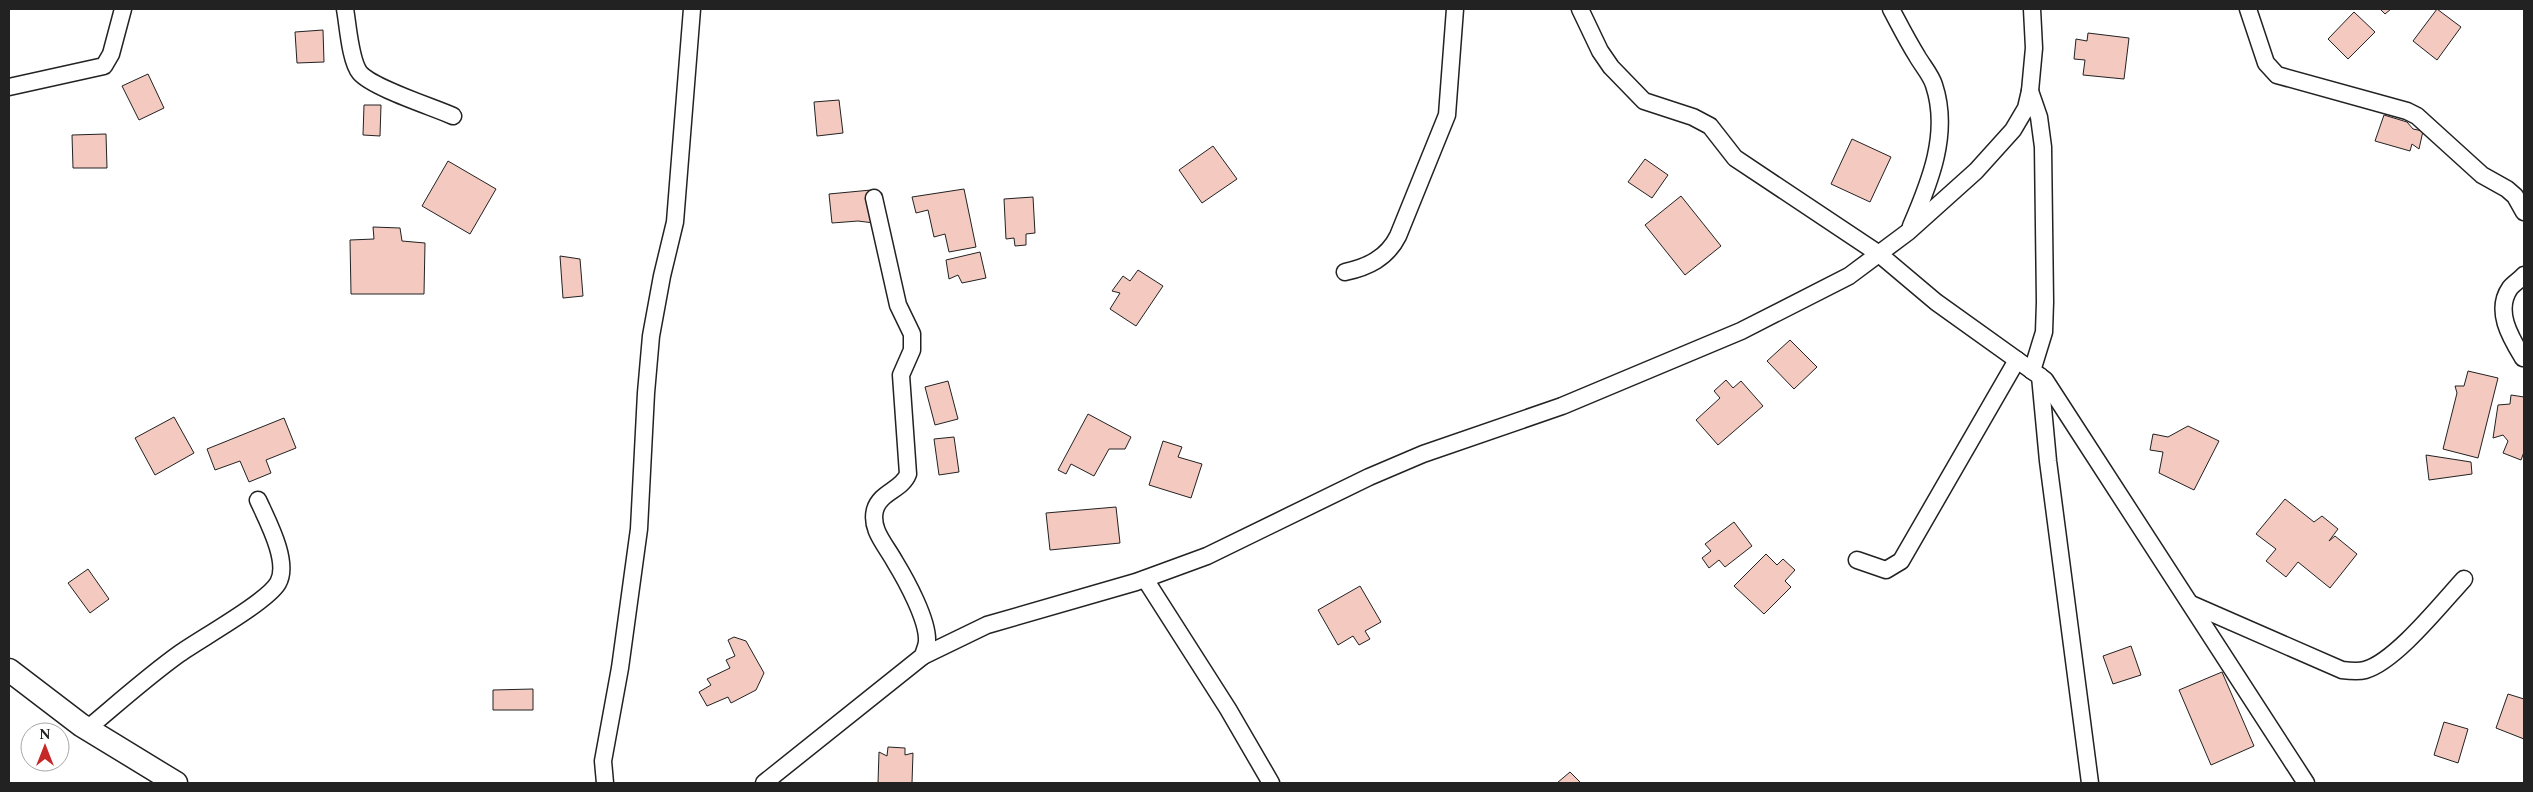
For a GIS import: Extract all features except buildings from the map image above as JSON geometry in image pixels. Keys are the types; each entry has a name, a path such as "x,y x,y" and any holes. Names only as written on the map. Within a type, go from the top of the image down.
{"main road":[{"path":"9,670 87,729 176,783"}],"street":[{"path":"9,87 104,66 111,54 122,9"},
{"path":"346,9 355,61 360,73 379,85 453,116"},
{"path":"605,783 604,761 621,659 638,529 646,393 652,336 662,276 676,214 692,9"},
{"path":"1345,272 1377,260 1393,245 1398,236 1447,115 1455,9"},
{"path":"1580,9 1600,51 1611,67 1644,101 1693,117 1710,126 1735,158 1879,254 1936,302 2045,380 2306,783"},
{"path":"1890,9 1934,84 1940,122 1936,158 1928,186 1908,232"},
{"path":"764,783 923,656 987,625 1144,578 1208,556 1360,481 1423,454 1562,406 1741,331 1849,276 1908,232 1976,171 2013,130 2026,108 2030,91 2034,48 2032,9"},
{"path":"2248,9 2266,63 2277,74 2407,111 2417,116 2482,175 2507,189 2515,196 2524,212"},
{"path":"2030,91 2039,117 2043,147 2045,302 2044,332 2036,373 2090,783"},
{"path":"874,198 898,305 912,334 912,350 901,376 908,474 905,482 880,499 875,509 874,524 880,538 896,562 924,621 927,640 923,656"},
{"path":"2523,358 2506,325 2503,311 2510,288 2524,275"},
{"path":"1857,560 1886,570 1901,562 2017,360"},
{"path":"87,729 178,655 261,599 278,583 281,567 278,546 258,500"},
{"path":"1144,578 1228,709 1271,783"},
{"path":"2191,604 2342,670 2359,671 2376,665 2391,656 2464,580"}]}
